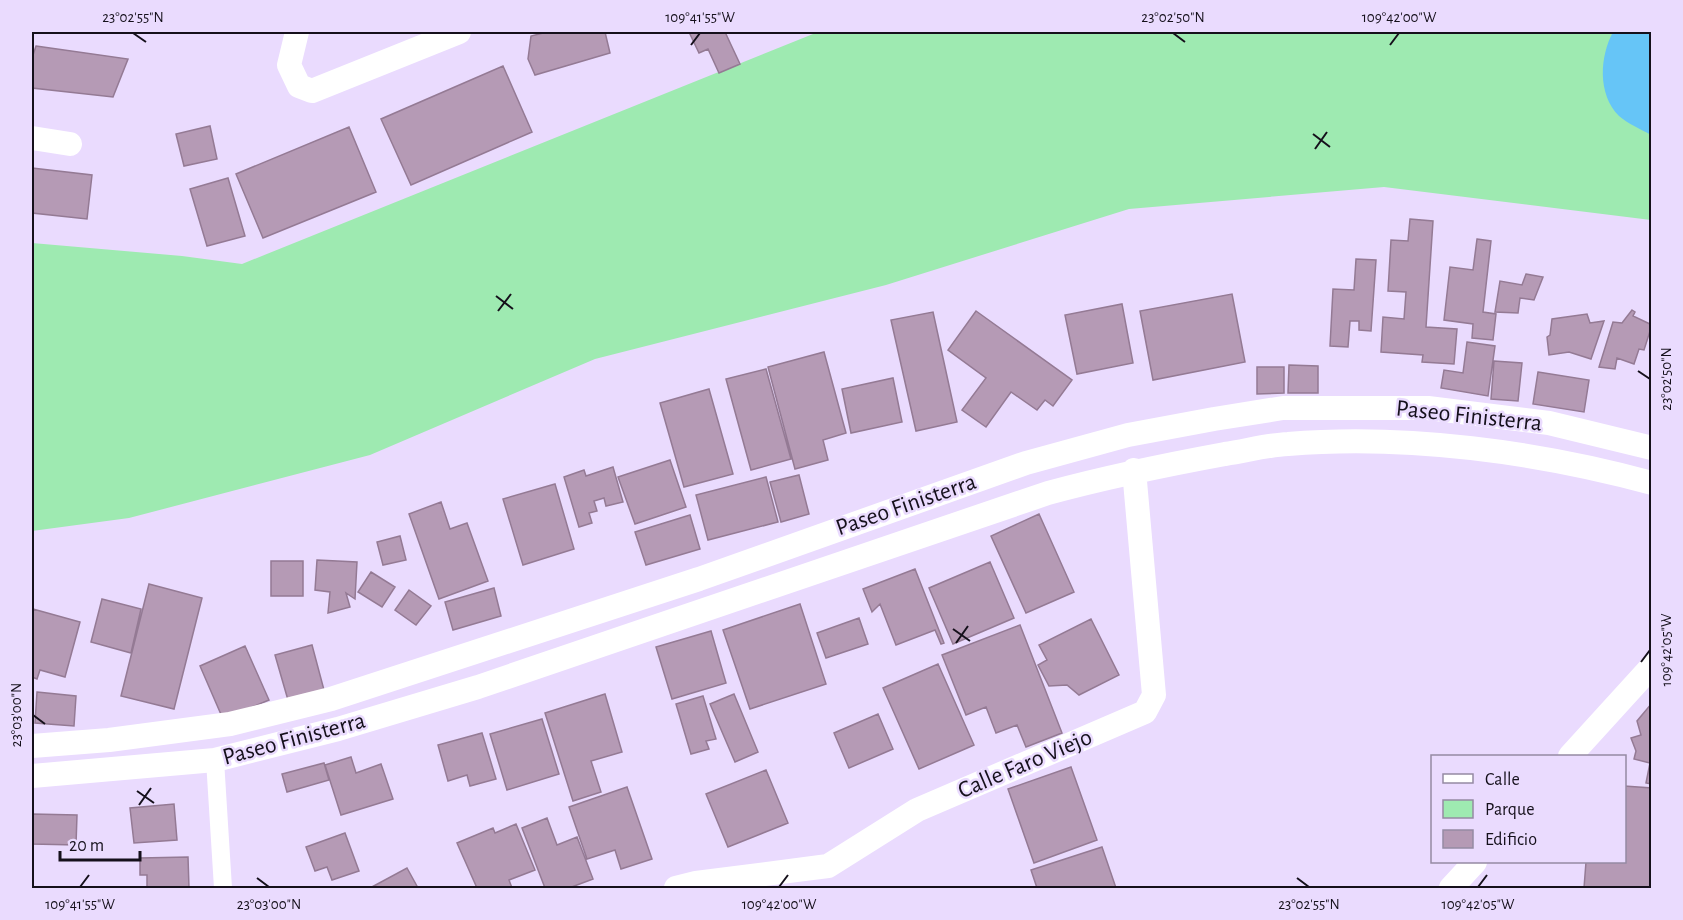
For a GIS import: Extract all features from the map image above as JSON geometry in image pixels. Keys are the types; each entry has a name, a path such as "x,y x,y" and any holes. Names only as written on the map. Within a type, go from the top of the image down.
{"street":[{"path":"297,32 289,65 299,86 312,91 459,32"},
{"path":"32,138 70,144"},
{"path":"1283,408 1286,444"},
{"name":"Paseo Finisterra","path":"32,747 109,740 230,724 331,699 537,633 1026,463 1128,435 1283,408 1428,408 1549,423 1652,448"},
{"name":"Paseo Finisterra","path":"32,776 215,760 349,725 478,687 913,537 1048,493 1134,470 1286,444 1343,441 1424,445 1597,468 1652,483"},
{"name":"Calle Faro Viejo","path":"676,888 696,883 828,866 917,810 1145,712 1154,695 1134,470"},
{"path":"537,633 548,662"},
{"path":"1571,755 1652,666"},
{"path":"215,760 223,888"},
{"path":"1451,888 1473,863"}],"green space":[{"path":"818,32 1651,32 1651,220 1384,187 1129,209 886,285 595,359 370,455 129,518 32,531 32,243 182,256 242,264"}],"water":[{"path":"1613,32 1651,32 1651,135 1619,116 1607,97 1603,63"}],"building":[{"path":"547,32 605,32 610,53 535,75 528,59 531,36"},
{"path":"689,32 725,32 740,64 719,73 708,49 699,53"},
{"path":"36,46 128,59 113,97 32,88 32,58"},
{"path":"503,66 532,132 411,185 381,119"},
{"path":"210,126 217,159 184,166 176,134"},
{"path":"349,127 376,192 263,238 236,174"},
{"path":"32,168 92,175 87,219 32,213"},
{"path":"228,178 245,236 207,246 190,189"},
{"path":"1410,219 1433,221 1426,327 1457,329 1454,364 1422,362 1423,355 1381,352 1383,317 1404,319 1406,292 1388,291 1391,240 1408,241"},
{"path":"1477,239 1491,241 1483,312 1496,314 1493,340 1472,338 1473,324 1444,320 1450,267 1473,270"},
{"path":"1356,259 1376,260 1371,331 1359,330 1359,321 1350,321 1348,347 1330,346 1333,289 1354,290"},
{"path":"1526,274 1543,277 1534,300 1520,298 1518,313 1495,312 1500,281 1522,285"},
{"path":"1232,294 1245,362 1153,380 1140,311"},
{"path":"1122,304 1133,363 1077,374 1065,315"},
{"path":"1632,310 1635,312 1633,316 1652,325 1644,350 1639,349 1634,364 1617,358 1615,369 1599,367 1613,322 1622,323"},
{"path":"976,311 1072,380 1053,406 1045,400 1037,410 1011,392 986,427 962,410 986,378 948,350"},
{"path":"933,312 957,422 916,431 891,320"},
{"path":"1587,314 1590,323 1604,321 1591,359 1569,352 1549,355 1547,337 1550,335 1552,319"},
{"path":"1467,342 1495,346 1488,396 1441,388 1444,370 1463,373"},
{"path":"824,352 846,433 823,440 828,460 795,469 768,367"},
{"path":"1494,361 1522,363 1518,401 1491,399"},
{"path":"1289,365 1318,366 1318,393 1288,393"},
{"path":"1257,367 1284,367 1284,393 1257,394"},
{"path":"766,369 791,459 751,470 726,379"},
{"path":"1538,372 1589,380 1584,412 1533,404"},
{"path":"893,378 902,422 851,433 842,389"},
{"path":"709,389 733,474 684,487 660,403"},
{"path":"670,460 686,507 635,524 618,477"},
{"path":"613,467 623,502 606,506 604,498 594,501 597,511 589,513 592,523 579,527 564,477 584,470 586,476"},
{"path":"799,475 809,514 781,522 770,482"},
{"path":"766,477 778,522 708,540 696,495"},
{"path":"555,484 574,549 523,565 503,499"},
{"path":"441,502 450,529 467,523 488,581 439,599 409,514"},
{"path":"1039,514 1074,592 1026,613 991,536"},
{"path":"690,515 700,549 646,565 635,532"},
{"path":"400,536 406,560 383,565 377,542"},
{"path":"317,560 357,562 355,599 346,593 350,607 328,613 330,592 315,590"},
{"path":"271,561 303,561 303,596 271,596"},
{"path":"990,562 1014,618 953,644 929,588"},
{"path":"915,569 944,643 941,644 935,630 896,645 880,604 872,612 863,589"},
{"path":"371,572 395,587 382,607 358,592"},
{"path":"149,584 202,598 174,709 121,696"},
{"path":"494,588 501,616 453,630 445,602"},
{"path":"409,590 431,606 416,625 395,610"},
{"path":"102,599 141,609 131,653 91,642"},
{"path":"800,604 826,684 750,709 723,630"},
{"path":"33,609 80,622 65,677 40,670 37,679 32,677"},
{"path":"859,618 868,644 826,658 817,633"},
{"path":"1091,619 1119,675 1079,695 1067,685 1049,686 1038,665 1047,660 1039,645"},
{"path":"1020,625 1062,733 1026,747 1017,725 996,733 986,707 966,715 942,655"},
{"path":"711,631 726,683 672,699 656,647"},
{"path":"312,645 324,690 288,700 275,655"},
{"path":"245,646 269,700 223,719 200,666"},
{"path":"938,664 974,745 919,769 883,688"},
{"path":"37,692 76,696 74,726 35,723"},
{"path":"605,694 622,752 591,761 601,792 573,801 545,713"},
{"path":"734,694 758,752 735,762 710,704"},
{"path":"703,696 716,739 706,741 709,749 691,754 676,704"},
{"path":"1652,703 1652,784 1646,783 1650,763 1634,759 1636,751 1631,738 1641,735 1637,721"},
{"path":"878,714 893,749 849,768 834,733"},
{"path":"542,719 559,774 507,790 490,734"},
{"path":"482,733 496,779 470,786 467,775 448,781 438,745"},
{"path":"351,757 356,773 381,764 393,799 341,815 325,765"},
{"path":"324,763 329,780 287,792 282,774"},
{"path":"1071,767 1097,840 1034,863 1008,789"},
{"path":"766,770 788,823 728,847 706,794"},
{"path":"1626,786 1652,788 1652,888 1584,888 1586,863 1626,863"},
{"path":"627,787 652,859 621,869 615,850 587,859 569,807"},
{"path":"174,804 177,840 134,843 130,808"},
{"path":"32,814 77,815 76,845 32,844"},
{"path":"547,818 557,845 577,837 593,879 569,888 545,888 522,828"},
{"path":"516,824 535,870 509,880 512,888 477,888 457,843 493,828 495,833"},
{"path":"345,833 359,871 332,880 327,867 315,871 306,847"},
{"path":"1102,847 1116,888 1037,888 1031,870"},
{"path":"188,857 189,888 147,888 147,875 140,875 140,858"},
{"path":"407,868 418,888 370,888"}]}
